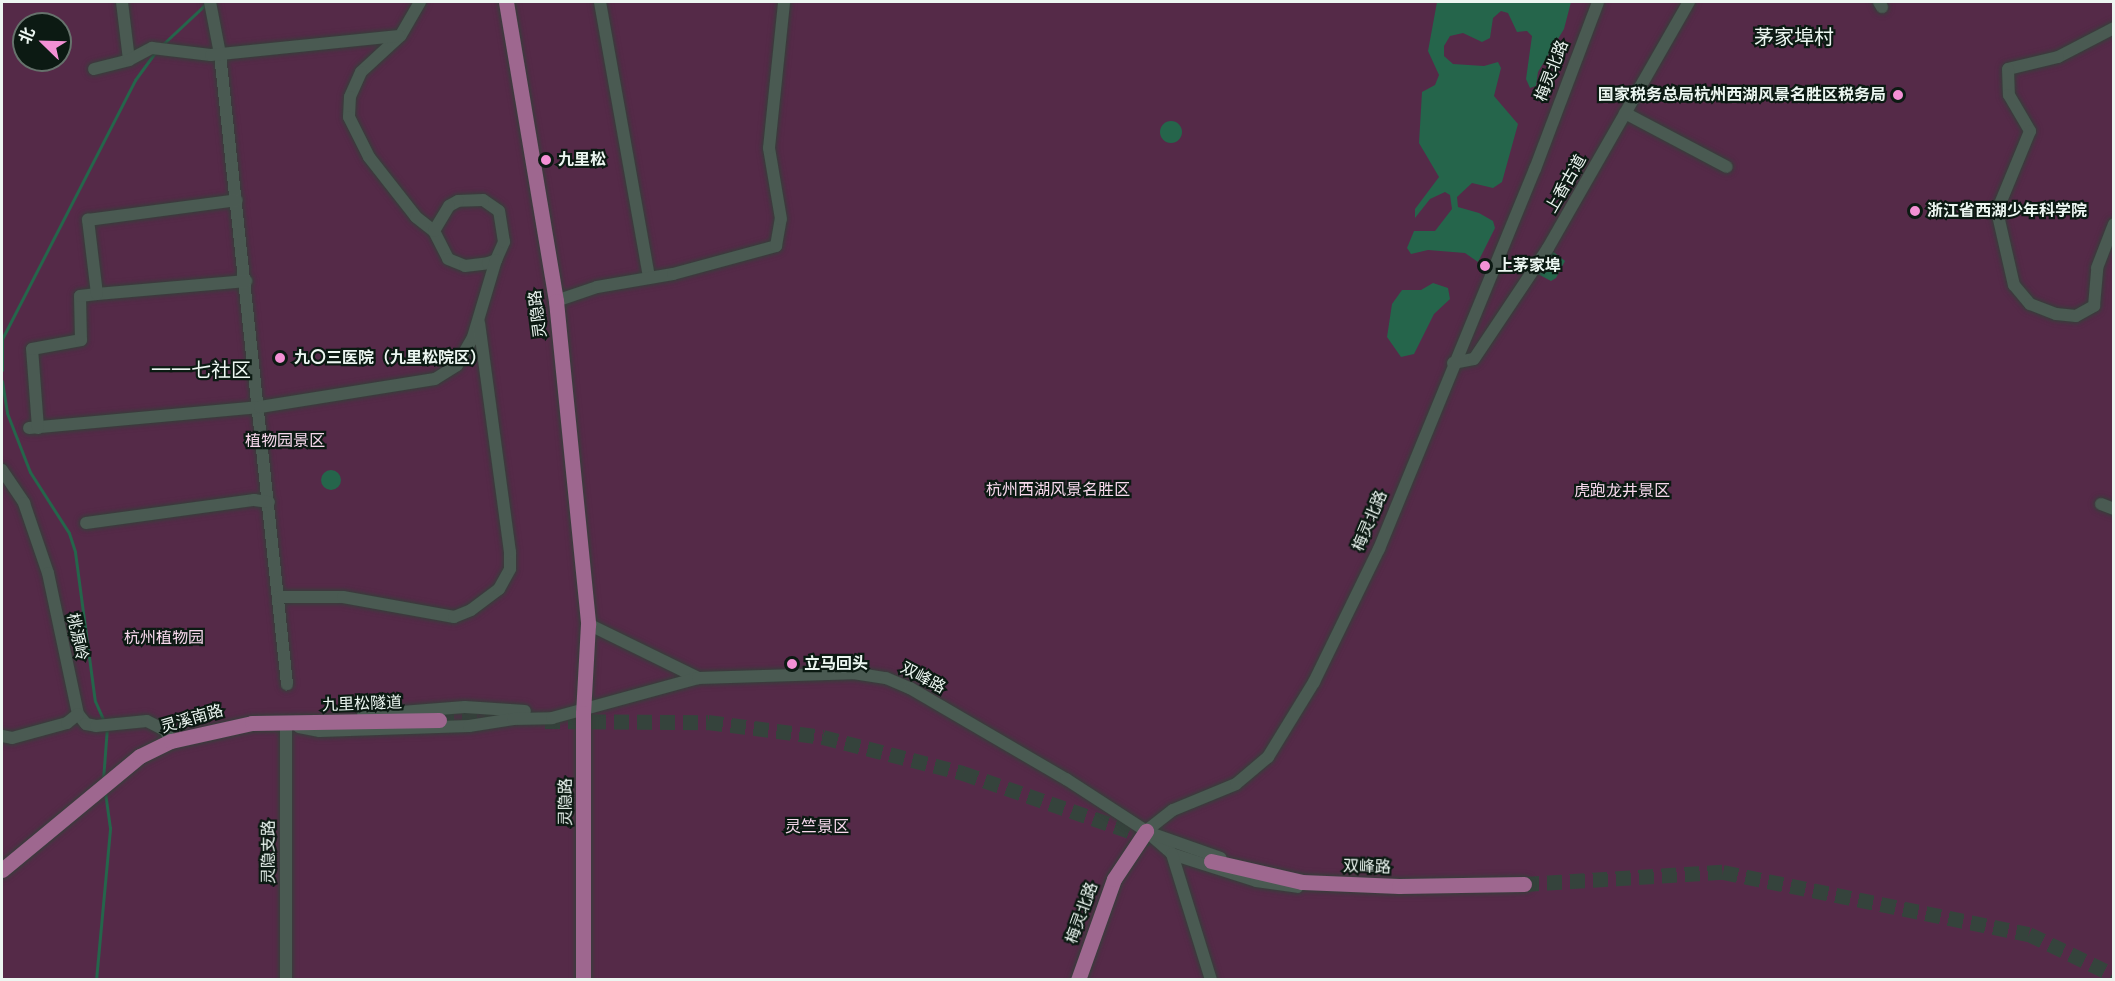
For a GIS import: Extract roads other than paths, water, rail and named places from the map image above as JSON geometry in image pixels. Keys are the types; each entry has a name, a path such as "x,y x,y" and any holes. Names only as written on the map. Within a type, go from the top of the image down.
{"main road":[{"name":"灵隐路","path":"506,2 556,301 588,624 583,713 583,980"},
{"name":"九里松隧道","path":"286,724 439,720"},
{"name":"灵溪南路","path":"2,870 140,756 171,741 233,725 286,724"},
{"name":"梅灵北路","path":"1078,980 1114,879 1146,831"},
{"name":"双峰路","path":"1211,861 1293,881 1348,884 1524,884"}],"street":[{"path":"122,2 129,60"},
{"path":"420,2 400,36 361,72 350,97 350,117 369,157 416,217 434,231 442,252 453,262 476,266 496,260"},
{"path":"600,2 649,278"},
{"path":"556,301 597,287 649,278 776,246 781,219 769,148 784,2"},
{"name":"梅灵北路","path":"1146,831 1173,810 1236,784 1268,757 1314,682 1379,549 1453,363 1535,169 1598,2"},
{"name":"上香古道","path":"1453,363 1474,359 1548,248 1689,2"},
{"path":"211,3 220,54 237,200 287,684"},
{"path":"2114,28 2058,57 2008,69 2009,95 2030,131 1997,211 2014,285 2030,304 2056,314 2076,316 2094,306 2097,268 2114,224"},
{"path":"94,69 158,50 220,54 400,36"},
{"path":"1625,113 1727,167"},
{"path":"97,294 88,220 92,217 237,200"},
{"path":"246,281 80,296 81,340 32,350 34,428 260,407 435,379 457,365 479,322 496,260 504,242 499,211 483,200 458,201 448,206 434,231"},
{"path":"278,597 343,597 454,617 471,610 499,589 510,569 510,552 479,322"},
{"name":"桃源岭","path":"2,470 24,503 48,573 78,714"},
{"path":"86,523 254,500 269,502"},
{"path":"2101,504 2114,509"},
{"path":"588,624 698,678"},
{"name":"双峰路","path":"583,713 698,678 825,671 885,678 910,688 992,740 1066,779 1146,831"},
{"path":"286,724 324,717 465,707 583,713"},
{"path":"286,724 320,731 469,726 583,713"},
{"path":"2,736 12,738 67,723 78,714 86,724 106,725 147,721 165,730 171,741"},
{"name":"灵隐支路","path":"286,724 286,980"},
{"path":"1146,831 1172,854 1256,881 1293,887 1348,884"},
{"path":"1146,831 1251,867 1348,884"},
{"path":"1172,854 1211,980"}],"waterway":[{"path":"162,45 207,3"},
{"path":"2,370 2,339 135,80 155,52"},
{"path":"2,381 7,413 30,472 69,533 75,552 95,701 104,721"},
{"path":"103,780 107,727"},
{"path":"96,980 110,828 105,793"}],"tunnel":[{"path":"439,720 488,720"},
{"path":"545,721 708,722 823,737 963,773 1155,840"},
{"path":"1524,884 1723,872 2029,934 2114,975"}],"place":[{"name":"国家税务总局杭州西湖风景名胜区税务局","path":"1898,95"},
{"name":"九里松","path":"546,160"},
{"name":"浙江省西湖少年科学院","path":"1915,211"},
{"name":"上茅家埠","path":"1485,266"},
{"name":"九〇三医院（九里松院区）","path":"280,358"},
{"name":"立马回头","path":"792,664"}],"district":[{"name":"茅家埠村","path":"1794,37"},
{"name":"一一七社区","path":"201,370"}],"park label":[{"name":"植物园景区","path":"285,441"},
{"name":"杭州西湖风景名胜区","path":"1058,490"},
{"name":"虎跑龙井景区","path":"1622,491"},
{"name":"杭州植物园","path":"164,638"},
{"name":"灵竺景区","path":"817,827"}]}
